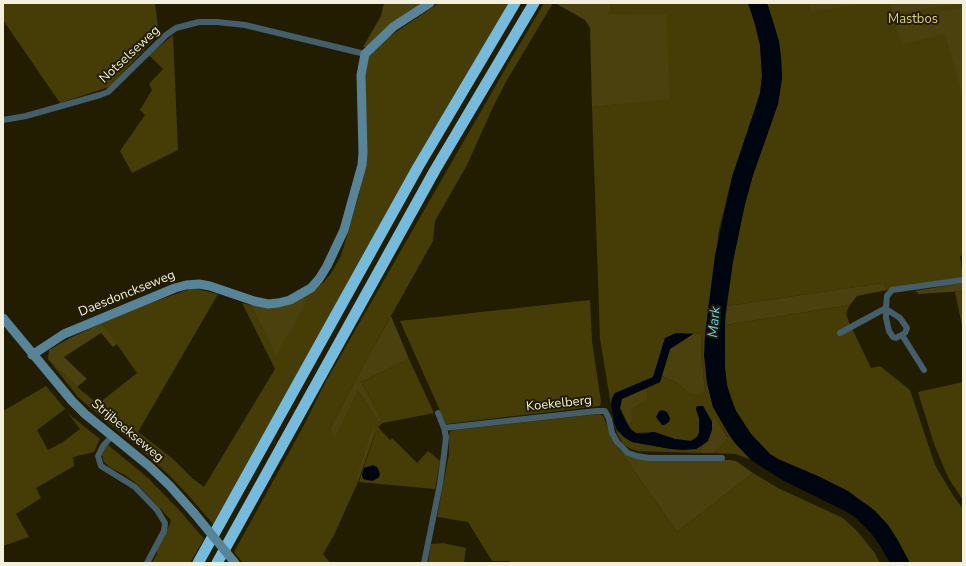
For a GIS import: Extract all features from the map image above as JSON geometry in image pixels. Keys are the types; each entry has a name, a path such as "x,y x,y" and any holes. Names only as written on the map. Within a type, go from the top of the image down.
{"highway":[{"path":"198,563 418,167 515,3"},
{"path":"217,563 435,170 534,3"}],"street":[{"path":"365,54 389,30 430,3"},
{"name":"Notselseweg","path":"3,120 26,116 108,92 166,35 176,28 199,22 246,25 365,54"},
{"name":"Daesdonckseweg","path":"32,355 64,334 175,288 186,285 199,284 210,286 254,302 268,304 290,300 311,288 327,266 344,230 362,165 361,75 365,54"},
{"path":"886,309 906,324 907,331 894,338 891,336 887,326 886,309 887,296 892,290 963,280"},
{"path":"840,333 886,309"},
{"name":"Strijbeekseweg","path":"3,318 32,355 72,401 112,436 150,466 194,513 235,563"},
{"path":"902,335 924,370"},
{"name":"Koekelberg","path":"444,428 605,411 617,442 628,453 649,458 722,458"},
{"path":"424,563 446,437 438,413"},
{"path":"112,436 103,446 98,456 101,466 136,487 150,501 166,523 164,531 147,563"}],"green space":[{"path":"3,3 155,3 159,34 109,87 60,103 3,20"},
{"path":"384,3 425,3 367,47 363,47 381,16"},
{"path":"439,3 511,3 405,183 213,524 169,475 136,445 78,397 48,359 77,387 98,404 137,373 102,323 192,288 218,294 138,432 172,458 192,478 204,487 275,369 242,303 251,305 276,354 302,297 323,283 330,275 341,256 359,195 363,175 364,84 366,59 387,38"},
{"path":"544,3 553,3 507,80 467,165 435,221 433,241 364,364 330,429 335,437 358,391 379,423 382,420 361,382 409,359 434,413 383,423 378,427 390,440 392,438 417,463 428,451 440,461 435,489 359,482 376,431 356,478 358,482 334,535 323,554 330,563 243,563 234,552 303,427 326,381"},
{"path":"555,3 611,3 610,10 607,15 666,14 670,99 592,107 590,28 585,20"},
{"path":"611,3 748,3 752,14 760,45 762,76 760,93 732,177 718,234 710,395 713,407 728,433 751,460 736,454 713,453 728,437 715,417 711,420 703,406 697,406 696,409 699,418 699,433 697,437 691,441 675,439 654,432 636,433 630,428 632,422 631,410 648,399 647,388 660,382 662,376 677,383 687,392 705,390 701,334 676,333 665,338 653,377 625,389 612,398 611,405 600,339 592,107 670,98 607,15"},
{"path":"767,3 889,3 892,13 890,3 963,3 963,255 960,256 963,277 887,290 883,283 727,306 733,261 745,204 753,175 778,104 782,78 781,57 775,27"},
{"path":"809,3 863,3 811,12"},
{"path":"889,3 959,3 893,14"},
{"name":"Mastbos","path":"963,8 963,98 945,34 903,44 899,38 894,19"},
{"path":"173,35 178,150 132,173 120,151 145,115 140,110 152,90 149,84 163,69 149,55"},
{"path":"883,283 887,290 857,296 850,305 725,325 727,306"},
{"path":"963,283 963,291 919,294 915,291"},
{"path":"963,291 963,330 955,292"},
{"path":"302,297 306,303 276,355 251,305"},
{"path":"590,300 592,341 601,402 600,406 446,424 400,321"},
{"path":"850,305 846,313 848,320 871,368 880,366 910,390 935,465 963,509 963,563 910,563 888,525 875,511 868,505 833,484 770,454 751,434 736,411 727,385 725,368 725,325"},
{"path":"391,316 409,359 361,382 382,420 379,423 358,391 335,438 330,429"},
{"path":"102,323 117,344 113,347 101,333 64,357 87,379 77,387 48,359 49,350"},
{"path":"693,334 701,334 705,390 697,394 687,392 677,383 662,376 670,349"},
{"path":"963,382 963,500 949,479 944,468 933,441 918,392"},
{"path":"46,386 71,416 100,439 94,452 73,457 74,466 36,488 41,498 16,514 29,537 3,546 3,411","holes":["65,409 80,429 63,442 48,450 37,430"]},
{"path":"647,388 648,399 631,410 633,416 630,428 620,408 621,399"},
{"path":"599,414 604,418 612,439 677,532 753,473 778,488 843,518 857,531 874,552 880,563 510,563 510,561 492,561 468,522 437,517 449,454 449,434 451,431"},
{"path":"715,417 728,438 713,453 699,453 703,445 708,441 712,422 711,420"},
{"path":"614,422 617,430 632,442 671,449 696,449 703,445 699,453 638,451 623,444 617,433"},
{"path":"373,428 376,430 358,482 356,478"},
{"path":"108,445 148,478 180,511 204,539 190,563 152,563 171,520 137,484 104,462 102,455"},
{"path":"619,449 629,456 636,458 736,461 753,473 677,532"},
{"path":"443,543 466,548 464,563 428,563 431,544"}],"water":[{"name":"Mark","path":"748,3 767,3 779,41 782,78 778,104 753,175 745,204 733,261 725,316 725,368 727,385 731,399 736,411 751,434 770,454 848,491 875,511 888,525 910,563 890,563 871,533 856,518 847,512 784,481 751,460 735,443 713,407 707,383 704,355 705,334 715,255 732,177 760,93 762,76 760,45"},
{"path":"676,333 693,334 670,349 660,382 622,399 620,408 631,430 636,433 642,434 654,432 675,439 691,441 697,437 699,433 699,418 696,409 697,406 703,406 712,422 712,430 708,441 696,449 671,449 632,442 617,430 611,405 612,398 615,393 653,377 665,338"},
{"path":"662,410 667,412 670,418 669,422 664,425 662,425 656,417 659,411"},
{"path":"373,465 377,467 379,471 380,475 378,478 372,481 363,479 362,475 364,468"}]}
